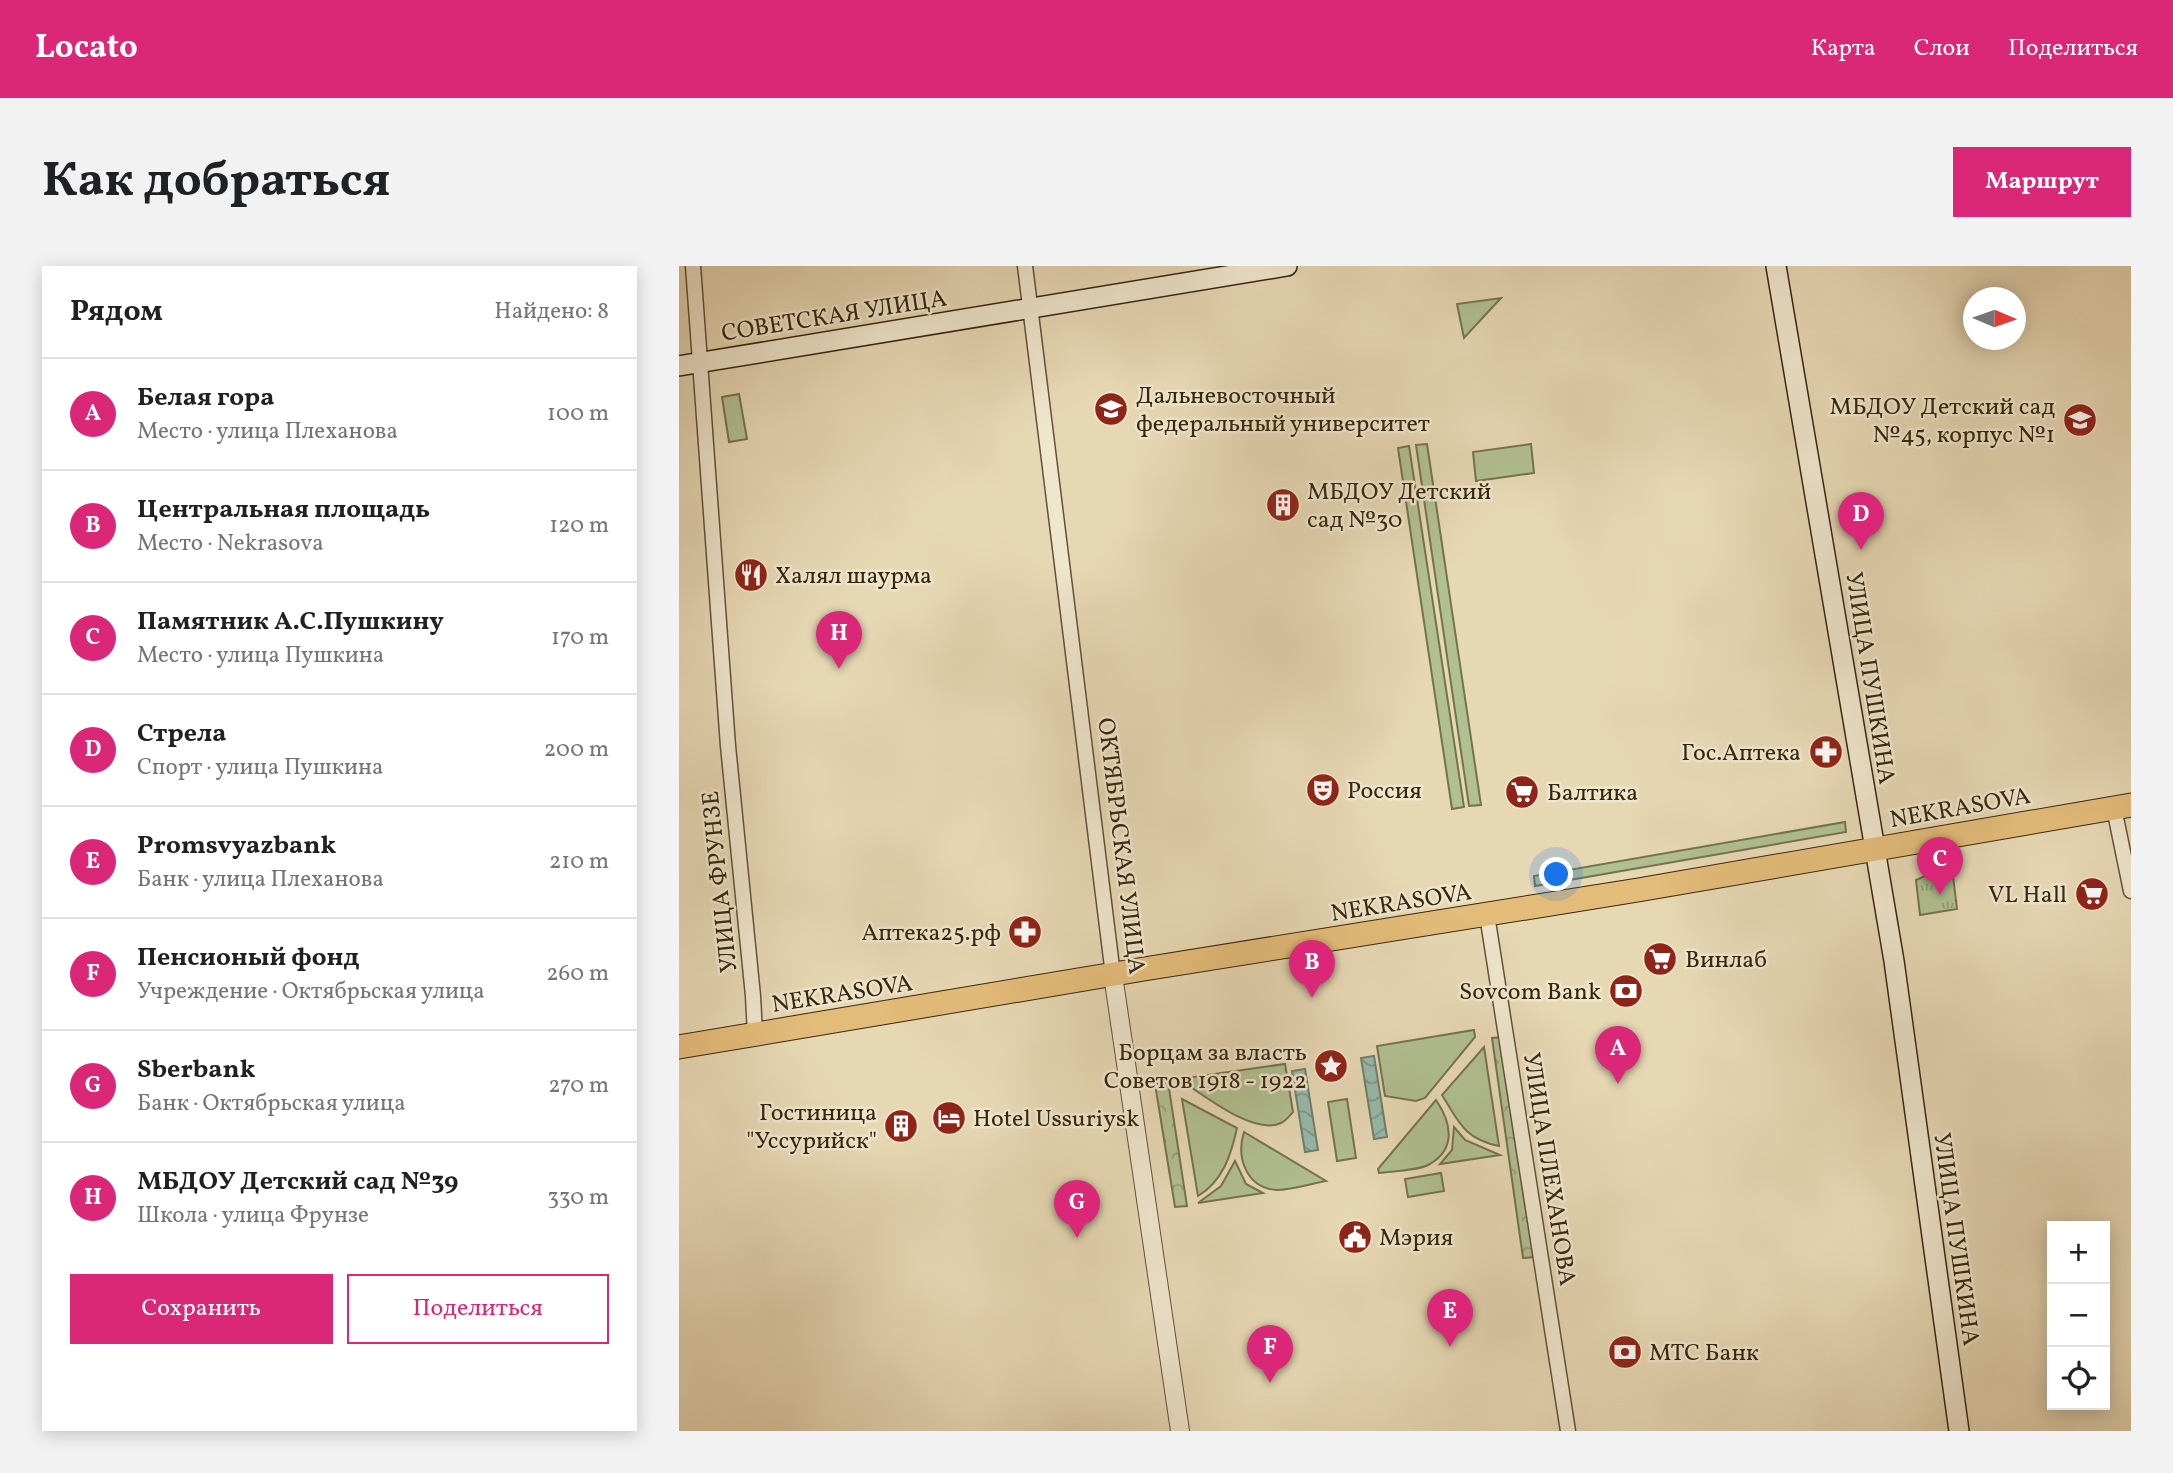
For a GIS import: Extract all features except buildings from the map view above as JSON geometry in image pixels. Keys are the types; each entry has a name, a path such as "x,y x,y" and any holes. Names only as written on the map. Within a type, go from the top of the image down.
{"main road":[{"name":"СОВЕТСКАЯ УЛИЦА","path":"679,366 1287,266"},
{"name":"УЛИЦА ПУШКИНА","path":"1776,266 1894,961 1959,1431"},
{"name":"NEKRASOVA","path":"679,1047 1487,915 2123,806"}],"street":[{"name":"УЛИЦА ФРУНЗЕ","path":"693,266 728,746 746,941 754,996 755,1034"},
{"name":"ОКТЯБРЬСКАЯ УЛИЦА","path":"1025,266 1113,975 1180,1431"},
{"path":"2123,806 2131,891"},
{"name":"УЛИЦА ПЛЕХАНОВА","path":"1487,915 1568,1431"}],"green space":[{"path":"1501,298 1464,338 1457,304"},
{"path":"739,394 747,439 729,442 722,397"},
{"path":"1427,444 1481,805 1469,806 1416,445"},
{"path":"1531,444 1534,473 1476,481 1473,452"},
{"path":"1409,446 1464,807 1452,809 1398,448"},
{"path":"1845,822 1846,832 1535,886 1534,876"},
{"path":"1952,868 1957,909 1920,915 1916,880 1938,870"},
{"path":"1474,1030 1475,1037 1425,1098 1416,1101 1385,1096 1377,1046"},
{"path":"1504,1037 1534,1257 1523,1258 1492,1038"},
{"path":"1484,1047 1499,1146 1470,1134 1458,1121 1442,1095"},
{"path":"1285,1064 1293,1112 1283,1122 1270,1125 1257,1124 1229,1112 1179,1079"},
{"path":"1168,1082 1187,1206 1175,1207 1155,1084"},
{"path":"1182,1099 1237,1128 1229,1157 1220,1175 1198,1196"},
{"path":"1347,1099 1356,1158 1337,1161 1328,1102"},
{"path":"1436,1100 1445,1117 1449,1134 1448,1143 1439,1158 1425,1166 1379,1173 1378,1169"},
{"path":"1454,1127 1465,1140 1500,1155 1440,1164 1452,1150"},
{"path":"1244,1132 1326,1181 1277,1190 1258,1184 1246,1170 1243,1161 1241,1151"},
{"path":"1235,1161 1246,1184 1263,1193 1198,1203 1221,1186"},
{"path":"1441,1173 1444,1191 1408,1197 1405,1179"}],"water":[{"path":"1374,1056 1387,1137 1374,1139 1361,1058"},
{"path":"1305,1069 1318,1150 1305,1152 1292,1071"}],"place":[{"name":"Дальневосточный федеральный университет","path":"1111,409"},
{"name":"МБДОУ Детский сад №45, корпус №1","path":"2080,420"},
{"name":"МБДОУ Детский сад №30","path":"1283,505"},
{"name":"Стрела","path":"1861,550"},
{"name":"Халял шаурма","path":"751,575"},
{"name":"МБДОУ Детский сад №39","path":"839,669"},
{"name":"Гос.Аптека","path":"1826,752"},
{"name":"Россия","path":"1323,790"},
{"name":"Балтика","path":"1522,792"},
{"name":"VL Hall","path":"2092,894"},
{"name":"Памятник А.С.Пушкину","path":"1940,895"},
{"name":"Аптека25.рф","path":"1025,932"},
{"name":"Винлаб","path":"1660,959"},
{"name":"Sovcom Bank","path":"1626,991"},
{"name":"Центральная площадь","path":"1312,998"},
{"name":"Борцам за власть Советов 1918 - 1922","path":"1331,1066"},
{"name":"Белая гора","path":"1618,1084"},
{"name":"Hotel Ussuriysk","path":"949,1118"},
{"name":"Гостиница \"Уссурийск\"","path":"901,1126"},
{"name":"Мэрия","path":"1355,1237"},
{"name":"Sberbank","path":"1077,1238"},
{"name":"Promsvyazbank","path":"1450,1347"},
{"name":"МТС Банк","path":"1625,1352"},
{"name":"Пенсионый фонд","path":"1270,1383"}]}
